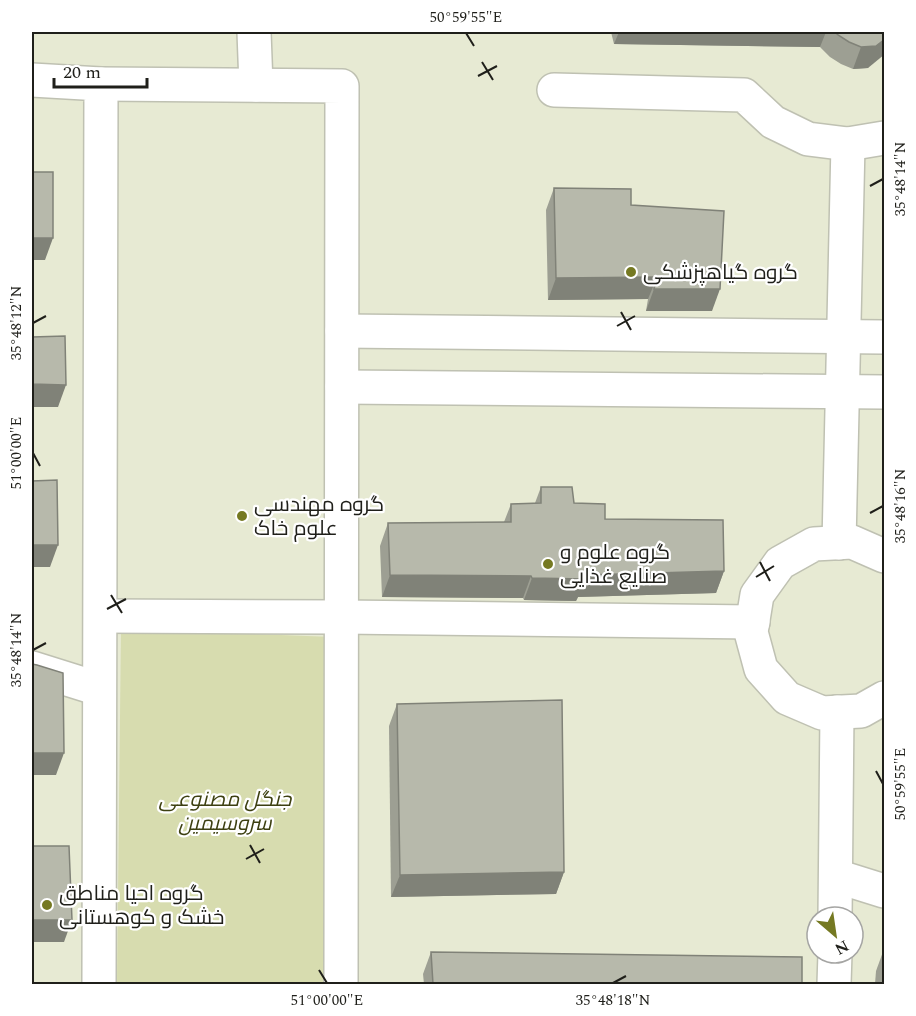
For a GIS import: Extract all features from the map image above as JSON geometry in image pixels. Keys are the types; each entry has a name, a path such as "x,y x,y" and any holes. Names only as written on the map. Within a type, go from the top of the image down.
{"street":[{"path":"254,32 256,85"},
{"path":"32,80 101,84 342,86 341,984"},
{"path":"99,984 101,84"},
{"path":"554,90 744,94 773,122 808,139 848,144 885,138"},
{"path":"839,543 848,144"},
{"path":"342,331 885,337"},
{"path":"342,387 885,392"},
{"path":"885,556 852,542 814,544 780,563 757,594 751,632 761,669 787,698 822,713 861,711 885,698"},
{"path":"101,616 753,622"},
{"path":"32,668 99,689"},
{"path":"835,905 837,712"},
{"path":"836,876 885,891"},
{"path":"834,984 835,965"}],"shaded area":[{"path":"32,32 884,32 884,984 32,984"}],"green space":[{"name":"جنگل مصنوعی سروسیمین","path":"121,629 333,637 328,984 117,984"}],"building":[{"path":"835,32 885,32 885,39 876,46 861,47"},
{"path":"32,172 53,172 53,238 32,238"},
{"name":"گروه گیاهپزشکی","path":"554,188 631,189 631,205 724,211 720,289 654,289 657,277 556,278"},
{"path":"65,336 66,385 32,384 32,337"},
{"path":"57,480 58,545 32,545 32,481"},
{"name":"گروه علوم و صنایع غذایی","path":"541,487 572,487 574,503 605,504 605,519 723,520 724,571 586,575 584,579 532,578 531,576 390,575 388,523 511,522 511,504 541,503"},
{"path":"32,664 63,673 64,753 32,753"},
{"path":"562,700 564,872 400,875 397,704"},
{"path":"32,846 69,846 72,920 32,920"},
{"path":"884,949 885,984 883,984"},
{"path":"431,952 802,957 802,984 433,984"}],"place":[{"name":"گروه گیاهپزشکی","path":"631,272"},
{"name":"گروه مهندسی علوم خاک","path":"242,516"},
{"name":"گروه علوم و صنایع غذایی","path":"548,564"},
{"name":"گروه احیا مناطق خشک و کوهستانی","path":"47,905"}]}
